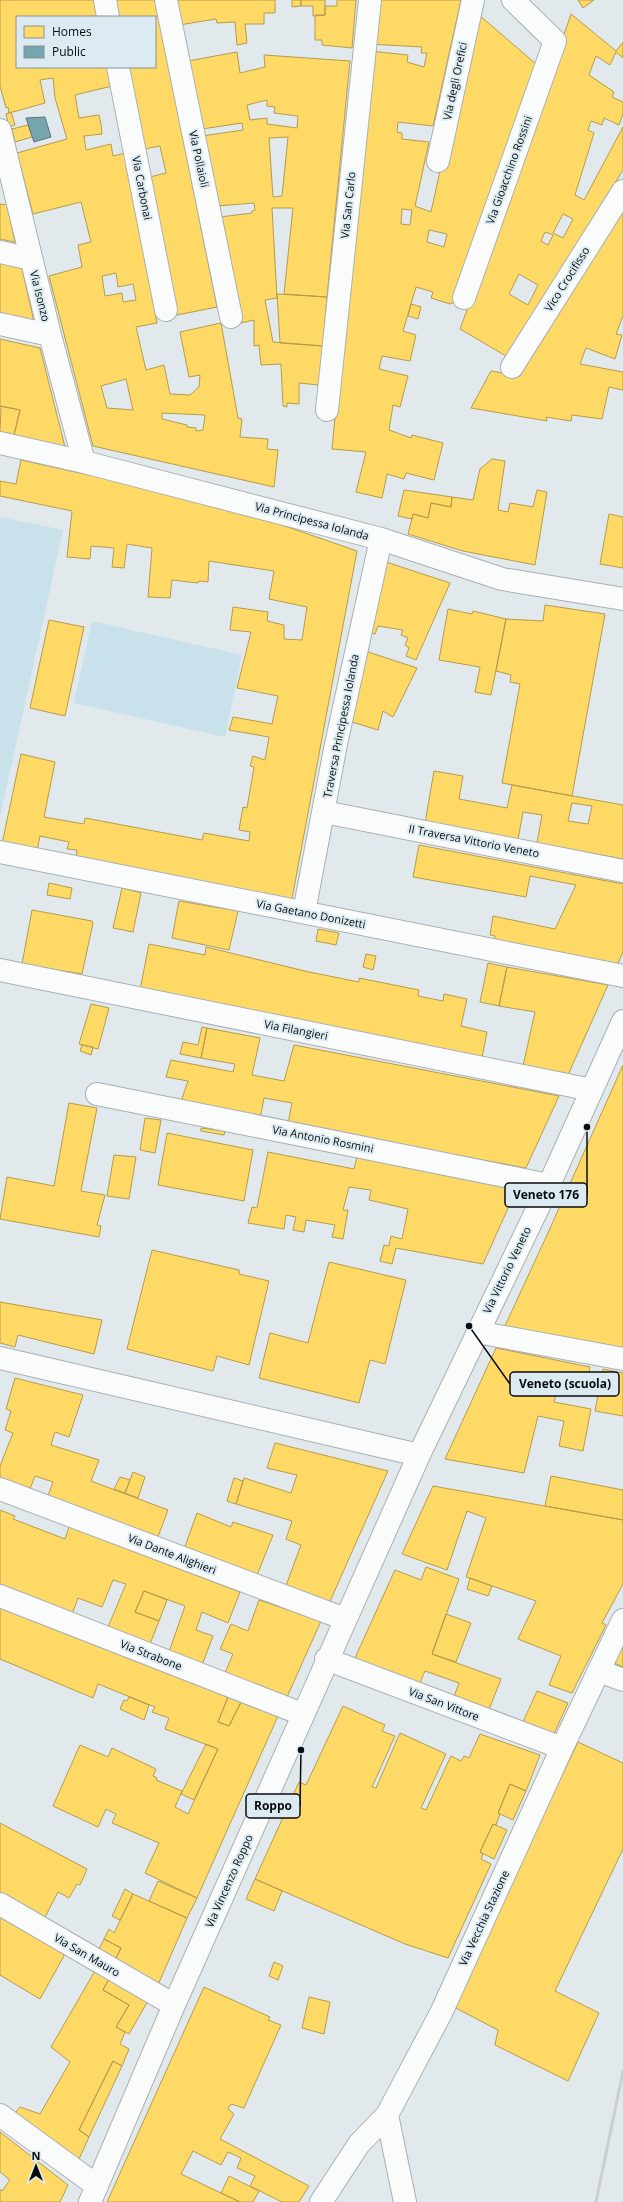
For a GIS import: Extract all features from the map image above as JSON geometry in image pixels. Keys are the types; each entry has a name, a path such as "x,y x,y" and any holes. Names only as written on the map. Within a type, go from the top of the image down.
{"street":[{"path":"105,0 108,16"},
{"name":"Via Pollaioli","path":"166,0 231,317"},
{"name":"Via San Carlo","path":"327,410 370,0"},
{"name":"Via degli Orefici","path":"438,161 473,0"},
{"name":"Via Gioacchino Rossini","path":"464,298 555,42 513,0"},
{"name":"Via Carbonai","path":"118,68 166,310"},
{"name":"Via Isonzo","path":"0,130 50,335 84,462"},
{"name":"Vico Crocifisso","path":"512,366 623,191"},
{"path":"0,252 31,259"},
{"path":"0,324 50,335"},
{"name":"Via Principessa Iolanda","path":"0,442 84,462 381,539 502,579 623,599"},
{"name":"Traversa Principessa Iolanda","path":"304,912 336,744 381,539"},
{"name":"II Traversa Vittorio Veneto","path":"324,812 623,871"},
{"name":"Via Gaetano Donizetti","path":"0,852 623,976"},
{"name":"Via Filangieri","path":"0,970 592,1090"},
{"name":"Via Vittorio Veneto","path":"381,1540 476,1332 549,1185 622,1027"},
{"name":"Via Antonio Rosmini","path":"97,1094 549,1185"},
{"path":"476,1332 623,1359"},
{"path":"0,1358 419,1455"},
{"name":"Via Dante Alighieri","path":"0,1489 345,1619"},
{"name":"Via Vincenzo Roppo","path":"93,2194 174,2005 326,1659 381,1540"},
{"name":"Via Strabone","path":"0,1596 302,1714"},
{"name":"Via Vecchia Stazione","path":"321,2202 359,2144 387,2115 441,2013 562,1748 623,1620"},
{"name":"Via San Vittore","path":"326,1659 562,1748"},
{"path":"598,1671 623,1680"},
{"name":"Via San Mauro","path":"0,1904 174,2005"},
{"path":"0,2115 93,2194"},
{"path":"387,2115 405,2202"}],"shaded area":[{"path":"0,517 63,530 0,817"},
{"path":"92,621 242,655 225,737 74,703"}],"building: Homes":[{"path":"0,0 96,0 99,16 16,16 16,68 108,68 112,86 75,95 79,118 99,115 101,124 102,134 84,136 86,150 111,144 113,156 125,153 157,323 136,327 146,370 164,365 170,394 190,395 199,387 200,375 189,377 180,332 221,323 238,418 242,419 240,437 268,439 267,449 278,450 274,487 93,446 49,276 82,267 78,245 91,242 81,202 33,214 17,153 67,139 55,98 53,78 40,80 45,103 9,113 8,107 6,108 0,86","holes":["116,273 118,287 133,284 136,300 123,302 122,293 105,296 102,276","126,379 133,410 107,408 101,386","162,413 205,415 203,430 196,431 196,428 187,427 187,425 162,419"]},
{"path":"114,0 155,0 217,307 177,315 150,177 166,173 160,146 144,149 128,68 156,68 156,16 118,16"},
{"path":"174,0 275,0 275,13 264,13 264,24 245,24 247,43 237,45 235,22 217,23 216,19 179,25"},
{"path":"292,0 301,0 301,6 292,7"},
{"path":"301,0 325,0 325,15 313,16 313,6 301,6"},
{"path":"337,0 356,0 352,48 322,45 322,40 315,40 315,15 325,15 325,6 337,6"},
{"path":"376,0 461,0 433,126 398,122 397,132 402,133 402,139 429,142 415,206 431,212 474,16 479,15 536,64 454,302 450,304 431,298 433,292 416,287 403,331 416,335 410,361 382,356 379,369 408,376 400,407 393,405 389,430 411,438 412,435 443,443 434,480 406,473 404,479 387,474 382,498 356,492 366,452 332,449 370,51 408,55 407,62 424,67 427,53 421,53 422,47 370,44","holes":["402,209 412,210 410,225 401,224","429,230 447,234 444,247 427,242"]},
{"path":"578,0 594,0 583,8"},
{"path":"571,14 616,51 623,42 623,58 616,52 610,65 596,56 589,75 614,92 612,97 623,102 623,114 619,125 604,118 602,125 591,121 588,130 594,133 575,195 584,200 623,127 623,170 506,356 460,329 513,185","holes":["563,214 573,219 563,238 553,233","545,232 553,235 548,245 541,241","519,274 538,285 528,305 509,294"]},
{"path":"237,52 240,73 265,67 264,55 350,61 327,297 284,294 293,208 272,208 277,298 265,300 273,342 323,346 319,385 299,383 299,404 287,403 287,407 283,406 281,364 261,365 259,345 254,346 254,320 241,323 220,217 252,213 252,211 255,210 254,203 217,206 202,136 243,130 242,123 202,129 188,61","holes":["267,100 267,106 275,107 274,113 298,116 297,128 267,124 267,118 250,120 247,105","288,137 282,196 273,197 269,138"]},
{"path":"11,112 15,125 9,127 6,114"},
{"path":"28,125 32,137 15,142 12,129"},
{"path":"0,204 7,205 15,242 0,239"},
{"path":"623,208 623,316 616,334 622,335 615,359 586,348 580,364 623,372 623,390 609,387 602,419 572,415 571,421 546,417 547,421 471,408 491,371 519,376"},
{"path":"0,259 21,264 33,317 32,322 0,317"},
{"path":"277,294 327,297 323,346 280,343"},
{"path":"411,304 421,307 418,319 408,316"},
{"path":"0,339 40,348 65,447 14,435 20,410 0,406"},
{"path":"1,406 20,410 14,435 0,432"},
{"path":"492,459 505,461 498,510 508,512 510,503 533,507 537,490 547,492 535,565 463,551 408,534 413,514 428,518 431,503 451,507 452,497 473,500 480,469"},
{"path":"21,460 121,482 282,525 357,551 291,904 76,857 77,850 67,849 69,842 40,836 37,851 2,844 21,754 55,762 44,817 84,824 85,818 202,840 204,833 249,841 250,832 239,830 243,807 247,808 254,767 250,766 253,756 265,760 269,737 229,730 233,717 272,724 278,696 237,688 251,632 230,630 233,607 268,612 267,621 284,625 284,639 302,640 307,607 269,599 274,571 209,561 208,582 199,581 198,583 172,580 170,598 148,597 152,548 127,544 124,568 112,567 114,548 91,546 90,559 67,557 72,511 0,496 0,481 16,484"},
{"path":"404,490 452,497 451,507 431,503 428,518 413,514 412,519 398,516"},
{"path":"609,514 623,517 623,568 600,564"},
{"path":"380,560 450,583 416,660 406,656 409,648 405,645 408,638 401,635 403,630 378,626 375,634 365,631"},
{"path":"545,605 605,614 572,796 502,783 520,684 510,682 511,675 496,671 506,619 543,621"},
{"path":"448,609 472,614 473,611 506,619 491,695 475,692 480,667 439,660"},
{"path":"49,620 84,627 65,716 30,708"},
{"path":"362,650 417,668 393,717 383,711 378,730 349,721"},
{"path":"434,771 463,776 459,799 507,808 512,785 623,805 623,859 537,843 542,815 523,812 518,840 425,823","holes":["572,803 592,806 588,824 568,821"]},
{"path":"419,845 623,884 623,952 616,968 494,943 495,936 490,935 493,916 555,929 576,885 530,876 526,897 413,877"},
{"path":"49,883 72,888 70,899 47,895"},
{"path":"122,888 141,893 133,932 113,928"},
{"path":"179,901 238,911 229,950 172,938"},
{"path":"32,910 92,921 93,923 82,974 22,964"},
{"path":"318,929 339,933 336,945 316,941"},
{"path":"149,944 205,955 206,947 309,972 359,982 359,978 419,990 418,996 443,1001 444,994 467,999 461,1026 487,1032 482,1058 140,990"},
{"path":"366,954 376,956 373,970 363,967"},
{"path":"488,963 507,967 499,1006 480,1002"},
{"path":"507,967 608,985 568,1075 523,1066 535,1012 499,1006"},
{"path":"91,1004 109,1008 98,1049 79,1044"},
{"path":"202,1027 207,1028 201,1058 180,1054 183,1042 198,1045"},
{"path":"207,1028 260,1038 252,1075 284,1081 294,1045 559,1096 526,1168 288,1124 292,1103 264,1098 260,1119 180,1104 188,1081 166,1077 171,1060 233,1072 235,1064 201,1058"},
{"path":"82,1045 93,1047 91,1055 80,1051"},
{"path":"623,1065 623,1349 504,1328 547,1235"},
{"path":"69,1103 97,1108 81,1191 105,1195 97,1225 101,1226 99,1237 0,1219 7,1177 54,1186"},
{"path":"145,1118 161,1120 155,1153 140,1150"},
{"path":"201,1128 225,1131 224,1135 201,1131"},
{"path":"167,1133 253,1150 244,1201 158,1185"},
{"path":"268,1152 354,1169 357,1157 518,1186 483,1264 396,1248 392,1264 380,1261 384,1245 389,1246 391,1236 402,1239 408,1209 369,1200 371,1190 349,1187 343,1210 348,1210 343,1239 332,1237 335,1225 306,1220 304,1232 293,1230 296,1217 286,1215 284,1229 248,1223 252,1207 257,1208"},
{"path":"114,1155 136,1157 129,1199 107,1196"},
{"path":"152,1250 239,1270 239,1274 269,1281 249,1365 217,1356 213,1371 127,1349"},
{"path":"329,1262 406,1280 385,1364 370,1360 359,1403 259,1378 270,1333 308,1343"},
{"path":"0,1302 102,1320 94,1354 18,1335 15,1347 0,1343"},
{"path":"496,1348 590,1367 586,1389 559,1383 554,1402 591,1409 583,1451 559,1446 564,1421 538,1416 524,1473 445,1459"},
{"path":"603,1369 623,1373 623,1416 595,1411"},
{"path":"15,1378 83,1395 69,1437 55,1432 51,1445 99,1460 91,1481 168,1510 156,1542 46,1501 53,1482 35,1476 28,1494 0,1484 0,1466 13,1433 5,1430 11,1411 6,1409"},
{"path":"275,1443 388,1471 327,1608 284,1591 301,1545 286,1539 292,1521 236,1504 244,1478 291,1493 297,1475 267,1468"},
{"path":"133,1472 145,1477 138,1498 125,1493"},
{"path":"551,1476 623,1490 623,1520 545,1506"},
{"path":"120,1477 130,1480 125,1493 114,1489"},
{"path":"234,1478 243,1481 236,1504 227,1501"},
{"path":"433,1486 623,1520 623,1584 602,1623 606,1625 572,1693 549,1685 561,1656 518,1639 536,1601 466,1577 486,1518 467,1511 447,1570 402,1554"},
{"path":"0,1510 15,1516 13,1519 65,1539 69,1527 240,1592 228,1623 202,1612 196,1630 213,1636 202,1665 169,1652 185,1606 144,1591 135,1612 159,1621 150,1644 108,1627 126,1584 113,1580 102,1607 78,1598 72,1614 0,1586"},
{"path":"197,1513 231,1527 233,1522 273,1535 255,1580 183,1552"},
{"path":"426,1567 459,1579 432,1654 501,1679 488,1712 453,1699 459,1683 425,1671 419,1685 354,1660 395,1570 421,1580"},
{"path":"470,1578 492,1586 488,1596 467,1589"},
{"path":"144,1591 167,1600 159,1621 135,1612"},
{"path":"259,1600 321,1621 287,1697 225,1673 233,1654 220,1649 231,1624 248,1631"},
{"path":"0,1607 228,1697 218,1722 229,1726 241,1702 278,1716 197,1898 145,1873 159,1843 112,1823 116,1814 106,1809 98,1827 53,1806 80,1745 108,1757 112,1748 156,1769 153,1776 157,1778 156,1780 182,1791 175,1807 188,1814 218,1749 165,1729 169,1718 152,1712 155,1707 98,1684 93,1698 0,1659"},
{"path":"446,1614 471,1623 456,1662 432,1654"},
{"path":"623,1640 623,1667 612,1662"},
{"path":"537,1691 568,1703 553,1736 522,1724"},
{"path":"129,1697 149,1705 144,1720 120,1709 124,1700 127,1701"},
{"path":"228,1697 241,1702 229,1726 218,1722"},
{"path":"343,1706 385,1725 382,1731 395,1736 372,1787 376,1788 400,1733 446,1754 421,1808 426,1810 451,1756 461,1761 464,1756 469,1758 480,1734 540,1755 526,1791 510,1784 498,1813 500,1814 496,1825 493,1824 480,1852 483,1854 481,1859 491,1864 448,1958 405,1944 255,1879 299,1782 306,1785"},
{"path":"578,1742 623,1763 623,1849 555,1991 599,2013 568,2081 495,2045 498,2030 452,2006"},
{"path":"206,1744 218,1749 194,1800 181,1794"},
{"path":"510,1784 526,1791 513,1820 498,1813"},
{"path":"0,1823 87,1869 80,1885 77,1884 69,1898 58,1892 43,1921 0,1897"},
{"path":"493,1824 507,1830 494,1859 480,1852"},
{"path":"255,1879 282,1891 274,1911 246,1899"},
{"path":"158,1881 197,1898 187,1918 149,1901"},
{"path":"125,1889 133,1894 120,1920 112,1916"},
{"path":"133,1894 187,1918 158,1985 115,1960 121,1948 104,1939 109,1929 114,1933"},
{"path":"0,1917 65,1954 40,1999 0,1975"},
{"path":"104,1939 121,1948 115,1960 98,1951"},
{"path":"274,1962 283,1966 278,1980 269,1976"},
{"path":"96,1969 110,1977 103,1990 129,2005 116,2027 125,2032 120,2044 129,2049 122,2066 113,2061 79,2130 89,2137 78,2161 15,2113 20,2107 40,2114 70,2062 51,2047"},
{"path":"110,1977 149,1999 129,2034 116,2027 129,2005 103,1990"},
{"path":"204,1987 270,2017 268,2020 281,2025 244,2108 231,2104 228,2109 234,2114 220,2139 309,2186 299,2202 282,2202 250,2186 255,2176 237,2168 241,2158 228,2152 221,2165 193,2151 181,2174 240,2202 107,2202"},
{"path":"309,1997 330,2002 324,2034 302,2028"},
{"path":"113,2061 122,2066 89,2137 79,2130"},
{"path":"0,2132 68,2185 60,2202 0,2202 0,2189 2,2191 10,2180 0,2172"},
{"path":"229,2176 259,2191 253,2202 240,2202 221,2193"}],"building: Public":[{"path":"45,117 51,137 34,142 26,118"}],"railway":[{"path":"596,2202 623,2071"}],"place":[{"name":"Veneto 176","path":"587,1127"},
{"name":"Veneto (scuola)","path":"469,1326"},
{"name":"Roppo","path":"301,1750"}]}
